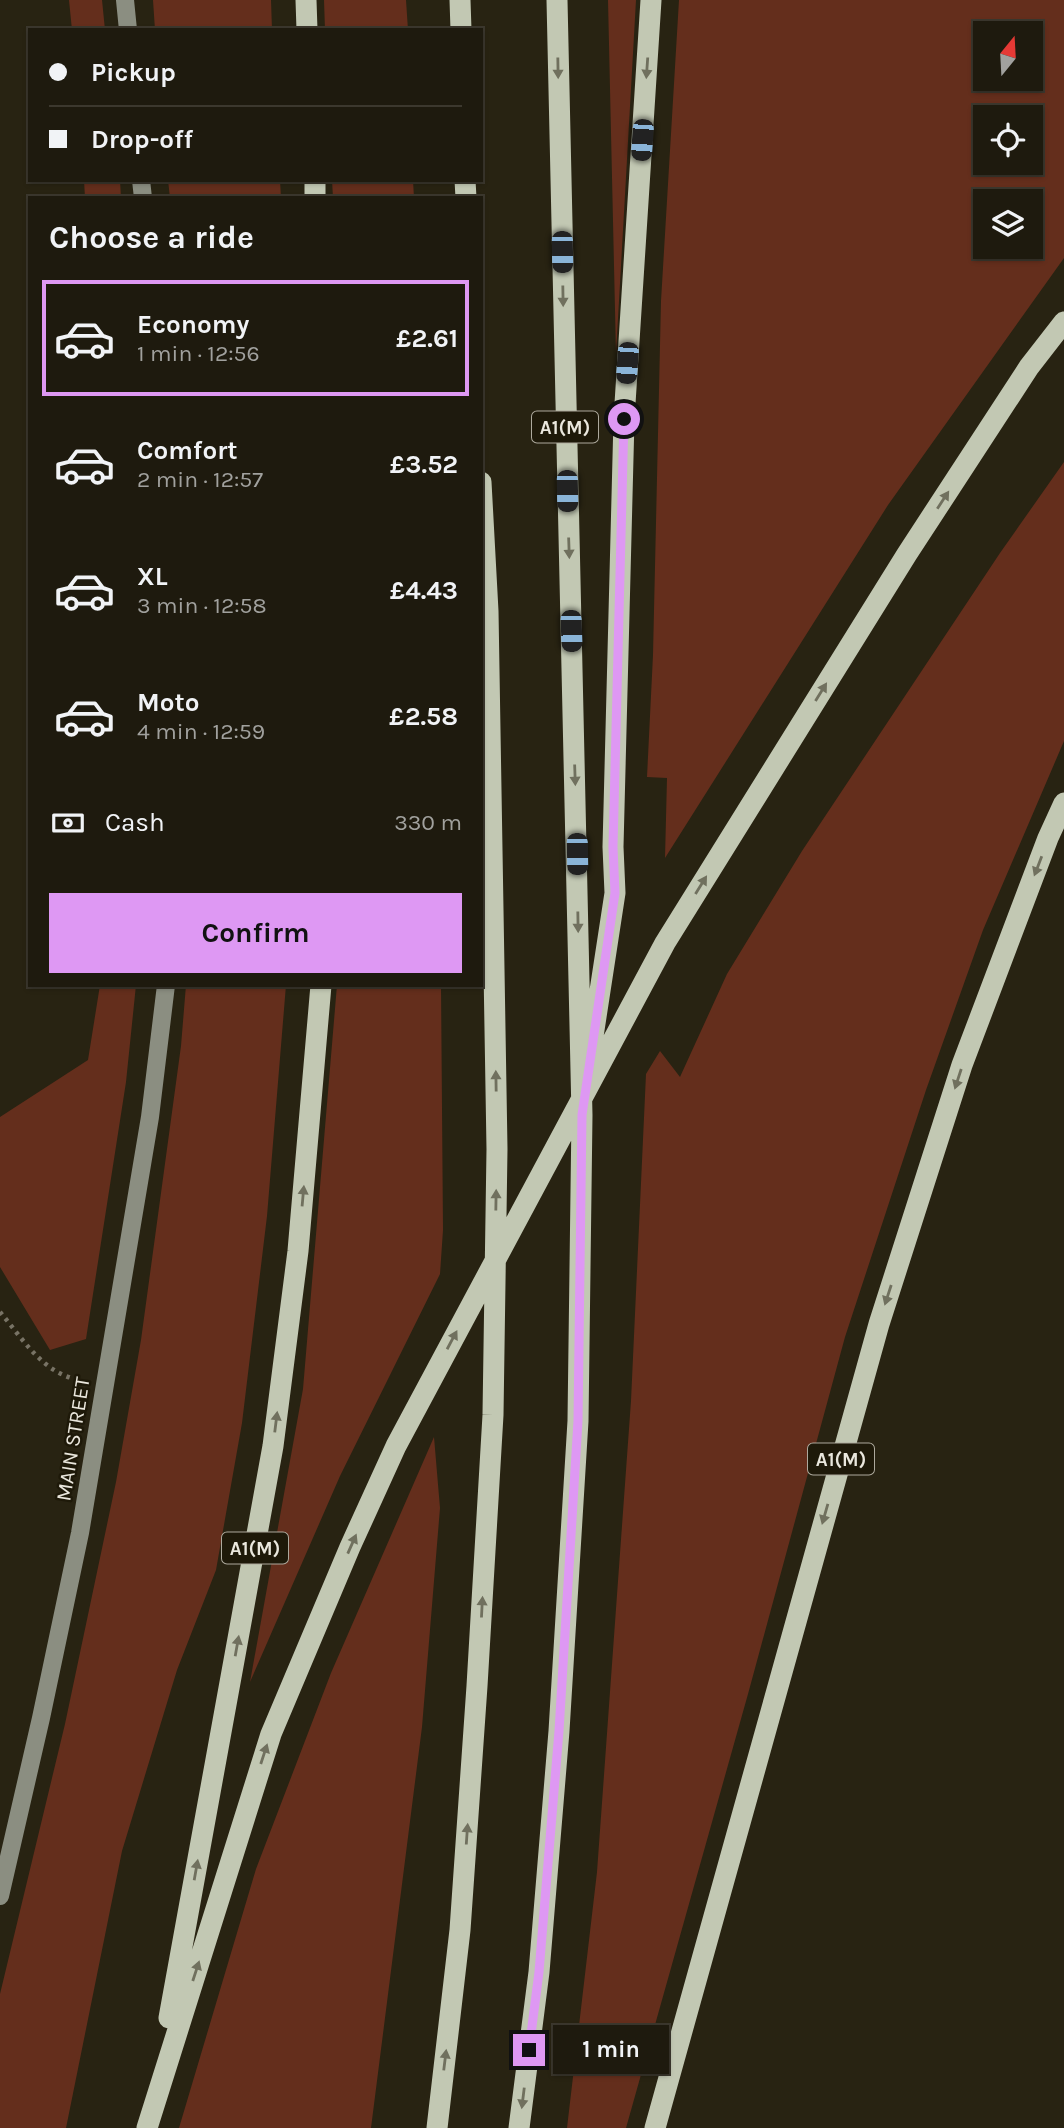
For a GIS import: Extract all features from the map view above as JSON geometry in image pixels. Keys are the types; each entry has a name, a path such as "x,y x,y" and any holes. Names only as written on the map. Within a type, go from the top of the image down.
{"highway":[{"path":"306,0 307,28"},
{"path":"460,0 461,28"},
{"name":"A1(M)","path":"519,2128 539,1972 559,1731 578,1421 582,1115 557,0"},
{"name":"A1(M)","path":"582,1115 615,893 613,847 624,419 652,0"},
{"name":"A1(M)","path":"147,2128 271,1734 396,1446 665,943 907,554 1029,367 1064,321"},
{"path":"437,2128 461,1917 493,1415 497,1149 488,611 483,519"},
{"name":"A1(M)","path":"655,2128 879,1324 962,1065 1048,838 1064,803"},
{"name":"A1(M)","path":"153,2106 273,1446 298,1251 321,987"}],"street":[{"path":"125,0 128,28"},
{"name":"MAIN STREET","path":"0,1896 80,1533 150,1117 166,987"}],"path":[{"path":"0,1312 40,1360 66,1378 105,1385"}],"shaded area":[{"path":"69,0 102,0 105,28 72,28"},
{"path":"153,0 271,0 272,28 155,28"},
{"path":"324,0 406,0 408,28 325,28"},
{"path":"608,0 636,0 616,354"},
{"path":"679,0 1064,0 1064,258 888,505 665,858 667,778 647,777 653,655 661,301"},
{"path":"84,182 120,182 121,196 85,196"},
{"path":"168,182 280,182 281,196 170,196"},
{"path":"332,182 413,182 414,196 333,196"},
{"path":"1064,462 1064,741 983,930 926,1090 845,1337 626,2128 567,2128 597,1872 631,1401 646,1074 660,1051 680,1077 727,974 802,851 1000,553"},
{"path":"100,987 136,987 126,1082 86,1339 50,1350 0,1267 0,1117 88,1060"},
{"path":"186,987 286,987 267,1216 242,1423 216,1570 177,1670 122,1851 66,2128 0,2128 0,1994 65,1724 116,1482 141,1340 181,1046"},
{"path":"337,987 441,987 443,1230 440,1274 340,1476 250,1682 303,1389"},
{"path":"434,1437 440,1508 422,1727 371,2128 179,2128 256,1869 331,1673"}],"route":[{"path":"529,2050 539,1972 559,1731 578,1421 582,1115 615,893 613,847 624,419"}]}
